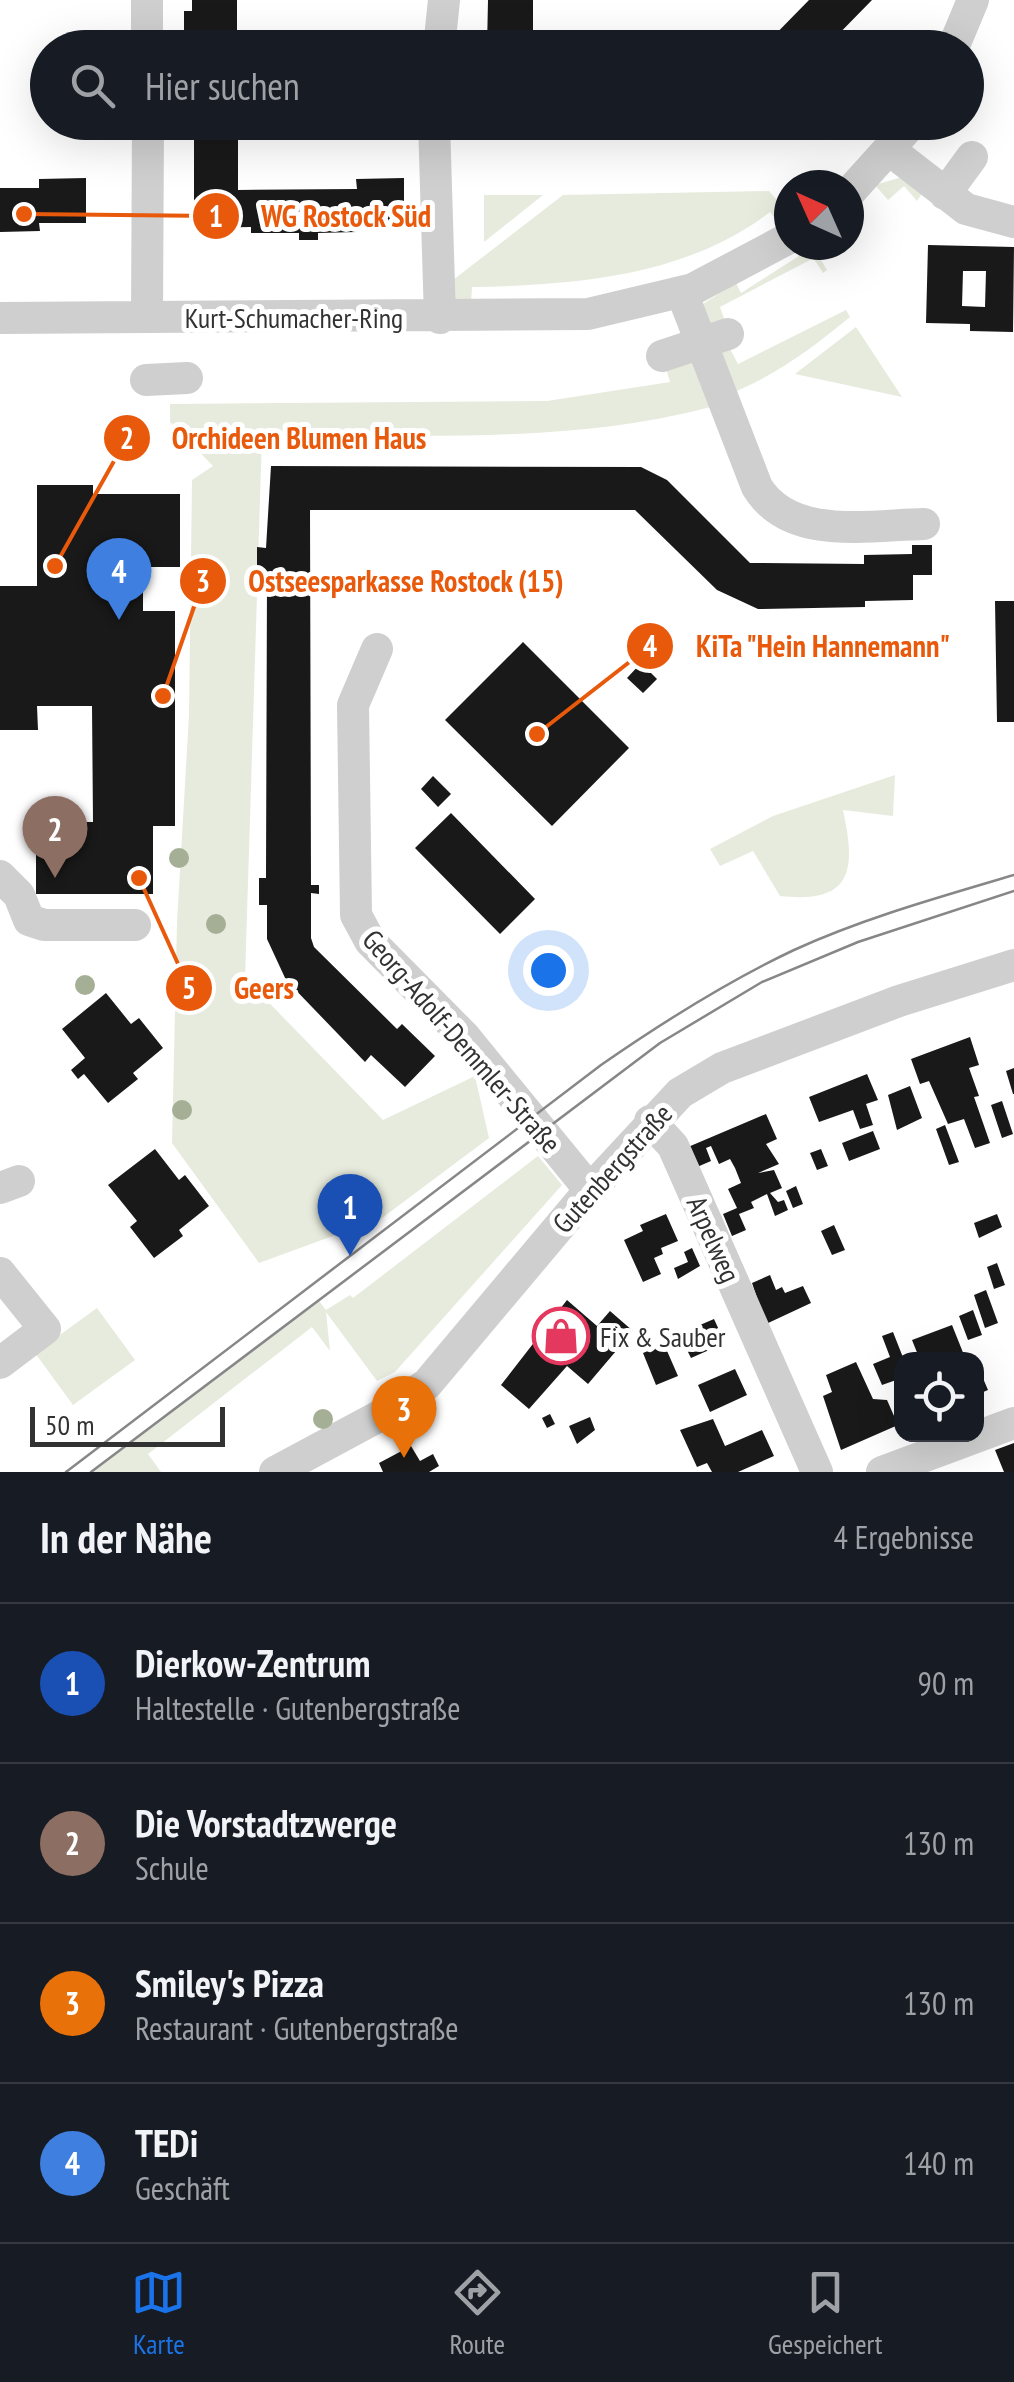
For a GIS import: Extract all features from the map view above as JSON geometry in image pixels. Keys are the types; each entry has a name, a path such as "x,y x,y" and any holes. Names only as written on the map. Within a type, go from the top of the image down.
{"street":[{"path":"148,0 148,30"},
{"path":"442,30 444,0"},
{"path":"961,30 972,0"},
{"name":"Kurt-Schumacher-Ring","path":"148,140 148,317"},
{"name":"Kurt-Schumacher-Ring","path":"435,140 440,318"},
{"path":"864,177 899,140"},
{"path":"891,151 938,196 1014,222"},
{"path":"938,196 972,157"},
{"name":"Kurt-Schumacher-Ring","path":"0,318 588,314 682,293 774,247"},
{"path":"682,293 715,338 757,487 777,512 800,523 924,524"},
{"path":"662,356 715,338"},
{"path":"146,380 187,378"},
{"name":"Georg-Adolf-Demmler-Straße","path":"377,649 353,705 356,915 370,941 464,1036 590,1190"},
{"path":"0,876 19,895 29,920 44,925 135,926"},
{"name":"Gutenbergstraße","path":"275,1472 314,1463 427,1384 590,1190 680,1093 722,1068 899,1001 1014,965"},
{"name":"Arpelweg","path":"650,1121 673,1146 817,1472"},
{"path":"0,1272 45,1329 0,1363"},
{"path":"882,1472 1014,1422"}],"shaded area":[{"path":"902,177 925,189 917,201 904,186 888,200 875,185"},
{"path":"769,191 774,197 774,218 770,212 737,234 665,264 589,280 472,287 471,305 452,306 453,280 563,195"},
{"path":"484,195 543,195 484,242"},
{"path":"793,260 810,260 720,307 726,324 710,323 701,305 736,283 741,293"},
{"path":"815,260 821,260 827,270 823,273"},
{"path":"846,310 850,317 807,351 727,395 712,350 728,345 738,364"},
{"path":"856,327 902,397 795,374"},
{"path":"706,352 725,403 669,417 554,432 495,435 262,435 245,978 383,1120 475,1076 489,1138 382,1218 259,1263 172,1143 177,922 189,715 192,480 213,466 170,422 170,404 547,401 670,382 665,365"},
{"path":"895,775 893,816 843,810 848,866 844,879 822,894 780,896 753,851 720,866 710,849 773,816"},
{"path":"538,1156 562,1185 395,1372 377,1381 326,1312 330,1351 312,1327 148,1454 161,1472 91,1472 319,1301 326,1310 350,1295 353,1298"},
{"path":"97,1308 135,1360 73,1405 35,1353"}],"building":[{"path":"192,0 237,0 237,30 184,30 184,11 192,11"},
{"path":"488,0 533,0 533,30 487,30"},
{"path":"809,0 872,0 843,30 780,30"},
{"path":"194,140 238,140 238,190 357,189 356,179 404,178 404,222 357,222 357,232 318,233 318,240 299,240 299,233 251,233 251,227 194,228"},
{"path":"86,178 86,223 39,223 40,231 0,232 0,188 39,188 39,179"},
{"path":"928,245 1014,247 1013,332 970,331 970,324 926,323","holes":["963,271 986,271 985,307 962,306"]},
{"path":"271,466 641,467 667,480 750,563 864,564 864,555 912,554 912,545 932,545 932,575 913,575 913,600 865,601 865,607 758,609 717,590 635,510 310,510 311,885 319,885 319,894 311,893 311,938 314,947 397,1029 402,1024 435,1056 405,1087 371,1055 365,1062 286,980 267,939 267,905 259,905 259,878 266,878 267,577 257,576 257,547 266,548"},
{"path":"37,485 93,485 93,494 180,494 180,567 143,567 143,611 175,611 175,826 153,826 153,894 36,894 36,822 93,822 92,706 37,706 38,730 0,730 0,586 37,586"},
{"path":"995,601 1014,601 1014,722 997,722"},
{"path":"523,642 629,748 552,826 445,720"},
{"path":"641,663 657,679 643,693 627,678"},
{"path":"433,776 451,794 438,807 421,789"},
{"path":"451,813 535,899 500,934 415,848"},
{"path":"106,993 131,1024 139,1018 163,1048 133,1073 138,1079 108,1103 84,1074 78,1079 71,1070 85,1058 62,1029"},
{"path":"970,1037 979,1065 969,1068 979,1096 974,1097 990,1143 975,1148 964,1119 948,1124 929,1081 920,1084 911,1059"},
{"path":"1014,1068 1014,1094 1013,1094 1006,1071"},
{"path":"867,1074 878,1100 866,1104 873,1125 860,1129 853,1110 819,1122 809,1097"},
{"path":"910,1086 922,1118 897,1130 888,1095"},
{"path":"1002,1101 1013,1134 1002,1138 991,1105"},
{"path":"766,1114 777,1139 766,1144 779,1164 758,1173 774,1170 782,1188 770,1193 778,1202 784,1200 788,1210 775,1216 767,1194 751,1202 754,1208 739,1214 746,1230 732,1236 723,1214 737,1208 728,1189 741,1183 735,1168 730,1159 719,1164 711,1146 706,1148 711,1161 697,1167 688,1147"},
{"path":"945,1125 959,1162 949,1165 936,1129"},
{"path":"873,1131 880,1149 849,1161 842,1143"},
{"path":"155,1149 179,1180 185,1175 209,1206 179,1230 183,1236 154,1258 130,1227 137,1221 108,1185"},
{"path":"821,1149 828,1166 817,1170 810,1153"},
{"path":"796,1186 803,1204 793,1208 786,1191"},
{"path":"666,1214 678,1241 661,1248 663,1254 654,1258 661,1274 643,1282 624,1240 643,1231 640,1225"},
{"path":"997,1214 1002,1227 979,1238 974,1223"},
{"path":"834,1225 845,1250 832,1255 821,1231"},
{"path":"692,1248 700,1266 678,1279 674,1268 688,1262 684,1252"},
{"path":"997,1263 1005,1285 994,1289 987,1267"},
{"path":"770,1275 776,1290 782,1287 785,1293 803,1286 811,1303 766,1324 752,1283"},
{"path":"986,1290 998,1323 985,1328 974,1295"},
{"path":"567,1300 597,1326 610,1311 633,1331 588,1384 567,1366 529,1409 501,1385"},
{"path":"973,1310 982,1335 968,1340 959,1316"},
{"path":"714,1319 725,1343 691,1358 679,1334"},
{"path":"952,1325 963,1352 917,1352 912,1340"},
{"path":"893,1332 901,1352 894,1352 894,1381 882,1385 873,1364 890,1357 882,1336"},
{"path":"664,1344 678,1376 656,1385 643,1353"},
{"path":"856,1362 873,1399 887,1400 894,1427 841,1450 823,1396 832,1392 826,1375"},
{"path":"735,1369 747,1395 710,1412 698,1385"},
{"path":"550,1414 555,1424 547,1428 542,1418"},
{"path":"590,1417 595,1430 577,1444 569,1426"},
{"path":"713,1419 725,1446 762,1430 774,1456 738,1472 712,1472 707,1463 697,1467 680,1430"},
{"path":"1014,1443 1014,1472 1004,1472 995,1450"},
{"path":"411,1446 420,1461 433,1454 439,1466 429,1472 383,1472 379,1463"}],"tram line":[{"path":"66,1472 601,1065 671,1018 744,975 821,938 1014,875"},
{"path":"91,1472 660,1043 762,982 858,942 1014,891"}],"place":[{"name":"WG Rostock Süd","path":"24,214"},
{"name":"Orchideen Blumen Haus","path":"55,566"},
{"name":"TEDi","path":"119,620"},
{"name":"Ostseesparkasse Rostock (15)","path":"163,696"},
{"name":"KiTa \"Hein Hannemann\"","path":"537,734"},
{"name":"Die Vorstadtzwerge","path":"55,878"},
{"name":"Geers","path":"139,878"},
{"name":"Dierkow-Zentrum","path":"350,1256"},
{"name":"Fix & Sauber","path":"561,1336"},
{"name":"Smiley's Pizza","path":"404,1458"}]}
